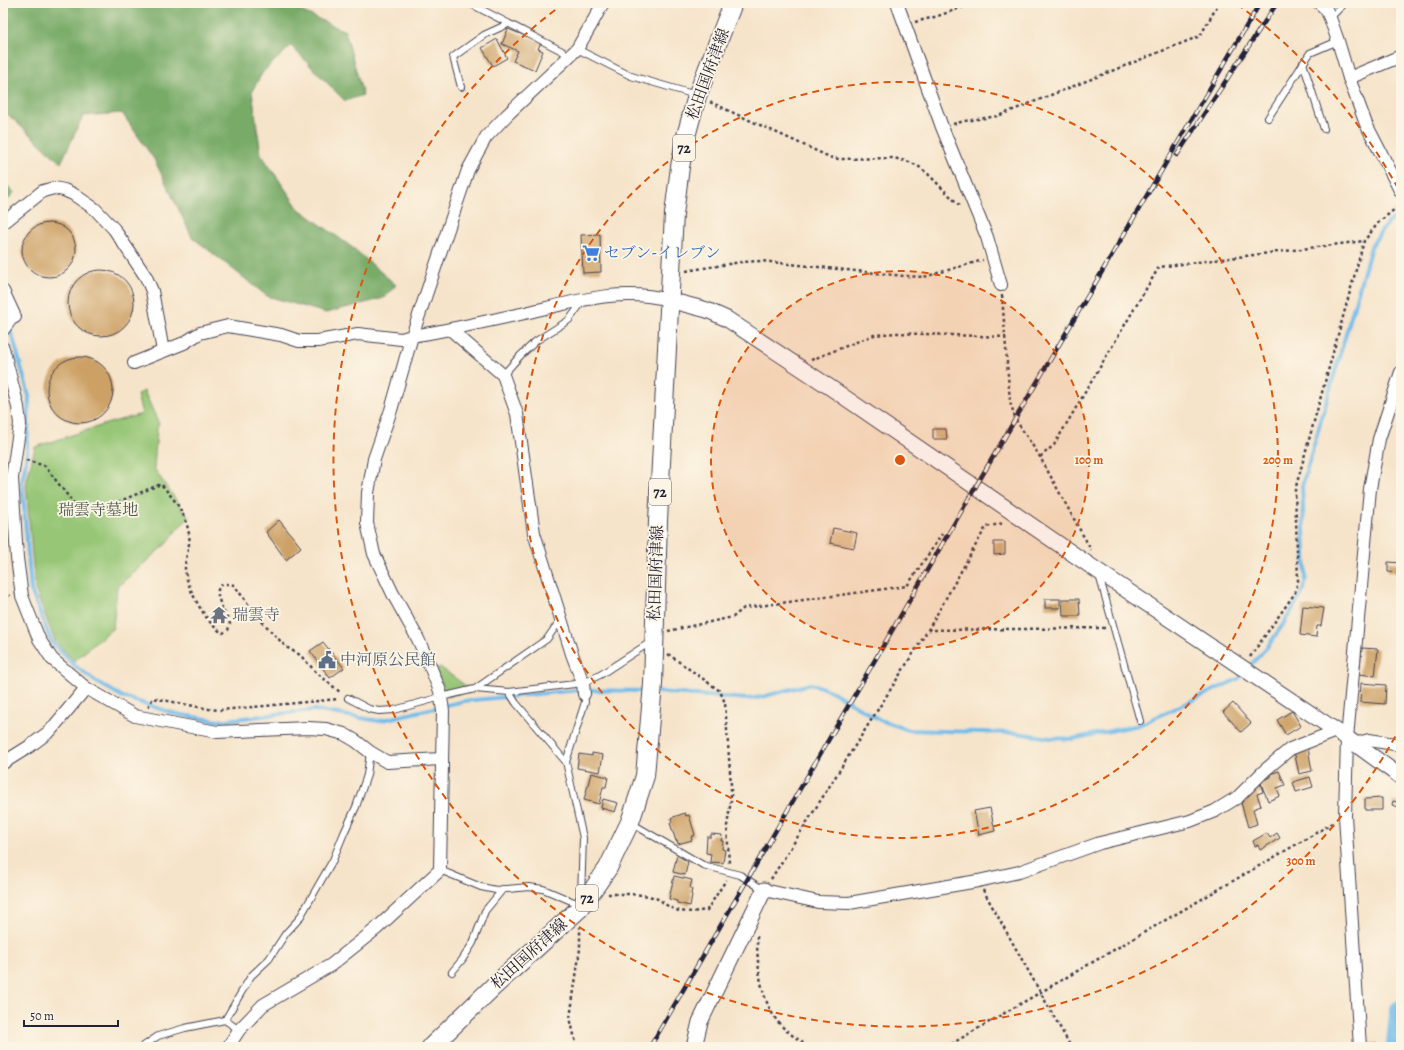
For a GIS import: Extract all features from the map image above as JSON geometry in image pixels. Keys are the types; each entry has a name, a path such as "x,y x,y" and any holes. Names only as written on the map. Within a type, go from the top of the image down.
{"main road":[{"name":"松田国府津線","path":"431,1047 493,986 584,902 608,868 630,822 645,776 652,690 674,214 680,167 686,136 697,96 734,3"}],"street":[{"path":"228,1047 239,1030 263,1005 331,965 376,929 440,870 443,711 441,697 440,691 418,639 393,594 374,554 368,523 368,494 374,459 391,410 412,336 468,170 486,138 507,115 573,53 591,26 603,3"},
{"path":"897,3 942,127 987,237 1001,285"},
{"path":"1319,3 1326,9 1330,18 1349,78 1366,124 1401,192"},
{"path":"1349,78 1401,56"},
{"path":"3,223 43,191 54,188 68,192 95,209 114,229 146,277 152,291 163,351"},
{"path":"3,291 15,317 11,319 3,330"},
{"path":"134,363 184,343 200,333 228,326 281,335 299,341 318,341 358,334 401,339 450,330 584,299 620,294 653,295 707,310 727,319 797,366 1401,777"},
{"path":"450,330 503,375 516,414 534,533 572,654 584,687"},
{"path":"3,348 18,406 20,424 12,478 17,558 22,596 39,639 52,659 86,688 135,716 217,732 308,728 326,729 344,734 387,762 441,759"},
{"path":"1359,1047 1345,816 1345,738 1370,489 1379,439 1401,372"},
{"path":"3,763 50,731 86,688"},
{"path":"694,1047 700,1022 764,890 818,902 849,904 978,881 1019,872 1100,843 1190,821 1215,811 1238,797 1264,771 1290,749 1345,738 1401,745"}],"lane":[{"path":"469,3 562,51 573,53 630,76 697,96"},
{"path":"1330,18 1345,3"},
{"path":"461,88 453,57 484,35 508,24"},
{"path":"1268,118 1310,53 1338,41"},
{"path":"1303,64 1324,129"},
{"path":"503,375 536,341 569,320 584,299"},
{"path":"1098,571 1140,721"},
{"path":"475,689 547,639 561,618"},
{"path":"348,698 369,709 379,712 394,710 475,689 509,692 584,687 654,639"},
{"path":"566,762 585,702 584,687"},
{"path":"440,870 480,887 496,890 528,887 543,889 584,902 583,838 566,762 516,703 509,692"},
{"path":"225,1020 251,976 269,959 286,933 299,919 333,860 356,807 367,775 370,752"},
{"path":"630,822 703,865 740,875 764,890"},
{"path":"452,972 473,943 484,911 503,889"},
{"path":"142,1047 158,1036 185,1028 225,1020 239,1030"}],"path":[{"path":"905,24 938,16 974,3"},
{"path":"942,127 965,121 998,116 1200,36 1219,3"},
{"path":"697,96 832,158 894,158 909,162 918,166 928,174 963,210"},
{"path":"1247,671 1295,593 1298,581 1295,490 1364,240 1379,222 1401,204"},
{"path":"1040,457 1054,445 1159,267 1364,240"},
{"path":"671,273 741,262 761,261 924,277 993,257"},
{"path":"1001,285 1010,402 1016,420 1040,457 1091,548 1098,571"},
{"path":"797,366 874,335 897,333 1006,337"},
{"path":"31,461 44,466 74,504 79,508 101,509 161,484 181,510 190,536 185,566 186,575 206,619 217,630 223,633 228,630 230,624 218,597 218,591 221,586 228,583 234,584 256,615 286,647 300,655 316,672 348,698"},
{"path":"764,890 864,729 928,630 986,527 1001,522 1006,523"},
{"path":"654,639 733,617 744,608 907,586 942,534"},
{"path":"928,630 1114,628"},
{"path":"577,1047 570,1018 580,949 584,902 651,897 659,899 668,906 681,912 707,910 730,873 727,826 731,800 725,703 720,692 654,639"},
{"path":"151,701 153,698 221,710 348,698"},
{"path":"946,1047 1345,816"},
{"path":"978,881 1071,1047"},
{"path":"748,924 755,927 757,934 757,952 761,983 770,1008 778,1021 789,1033 809,1047"}],"green space":[{"path":"3,3 292,3 290,6 345,31 363,95 345,101 291,46 263,72 252,91 261,154 299,209 353,248 396,285 384,298 326,313 267,296 192,237 154,159 122,113 83,116 61,163 3,110"},
{"path":"3,182 14,192 3,206"},
{"name":"瑞雲寺墓地","path":"144,391 159,424 157,428 154,468 189,518 178,528 167,543 117,587 113,628 74,661 55,641 35,589 26,484 35,447 142,414 137,395"},
{"path":"3,509 11,525 3,547"},
{"path":"440,667 470,689 448,697 435,669"}],"building":[{"path":"508,29 541,42 538,49 543,51 535,70 513,61 518,51 502,44"},
{"path":"497,39 507,58 493,66 482,48"},
{"path":"49,223 59,225 68,231 74,240 76,250 74,260 68,269 59,275 49,277 39,275 30,269 24,260 22,250 24,240 30,231 39,225"},
{"name":"セブン-イレブン","path":"600,234 601,272 583,273 581,235"},
{"path":"94,270 108,270 120,275 129,284 134,296 132,316 125,327 108,336 94,336 82,331 73,322 68,310 68,296 73,284 82,275"},
{"path":"73,357 87,357 99,362 108,371 113,383 111,403 104,414 87,423 73,423 61,418 52,409 47,397 47,383 52,371 61,362"},
{"path":"933,429 946,429 947,439 933,439"},
{"path":"279,520 301,547 286,560 266,532"},
{"path":"833,528 857,533 854,548 830,543"},
{"path":"994,542 1005,542 1005,554 994,555"},
{"path":"1388,562 1401,563 1401,573 1388,572"},
{"path":"1045,599 1060,599 1060,608 1045,608"},
{"path":"1062,599 1079,599 1080,616 1063,616"},
{"path":"1303,606 1324,608 1321,626 1317,626 1316,637 1300,635"},
{"name":"中河原公民館","path":"323,642 344,668 330,678 310,651"},
{"path":"1362,648 1378,649 1375,676 1359,674"},
{"path":"1361,683 1386,685 1385,704 1360,702"},
{"path":"1233,703 1251,723 1241,732 1223,712"},
{"path":"1292,711 1301,726 1286,735 1277,720"},
{"path":"1308,748 1312,771 1299,774 1294,751"},
{"path":"592,753 603,755 600,772 577,768 579,754 592,756"},
{"path":"1279,771 1285,785 1277,788 1280,796 1268,801 1260,781 1271,777 1270,774"},
{"path":"591,773 608,777 606,787 603,787 599,804 584,800"},
{"path":"1310,777 1313,787 1296,792 1293,782"},
{"path":"1259,779 1263,792 1257,794 1261,806 1253,809 1257,824 1248,827 1240,799"},
{"path":"1382,798 1382,810 1365,810 1365,799"},
{"path":"603,799 618,803 615,812 601,808"},
{"path":"1393,801 1400,803 1399,807 1392,805"},
{"path":"990,808 995,831 979,835 974,811"},
{"path":"685,813 686,816 689,815 695,835 691,837 692,840 678,844 670,823 672,822 671,818"},
{"path":"1267,833 1270,838 1277,833 1280,838 1260,850 1258,845 1255,846 1253,841"},
{"path":"711,834 722,835 722,849 725,850 723,863 710,862 711,854 706,853 707,837 711,837"},
{"path":"677,855 688,862 685,875 673,872"},
{"path":"674,876 692,880 690,888 692,889 692,895 690,906 677,903 677,901 669,899"},
{"path":"1377,1043 1377,1047 1368,1047 1368,1044"}],"waterway":[{"path":"657,692 748,699 762,697 810,684 833,692 880,720 909,730 1016,733 1051,738 1072,739 1139,725 1238,679 1268,646 1304,590 1306,575 1302,486 1371,247 1387,224 1401,214"},
{"path":"3,314 14,341 29,396 27,454 22,483 31,590 51,641 74,665 95,681 123,697 176,714 218,721 314,710 379,721 464,701 579,690 648,691"},
{"path":"1397,1047 1401,1011"}],"railway":[{"path":"650,1047 983,474 1260,3"},
{"path":"1177,155 1277,3"}],"place":[{"name":"セブン-イレブン","path":"591,253"},
{"name":"瑞雲寺","path":"219,615"},
{"name":"中河原公民館","path":"327,660"}]}
